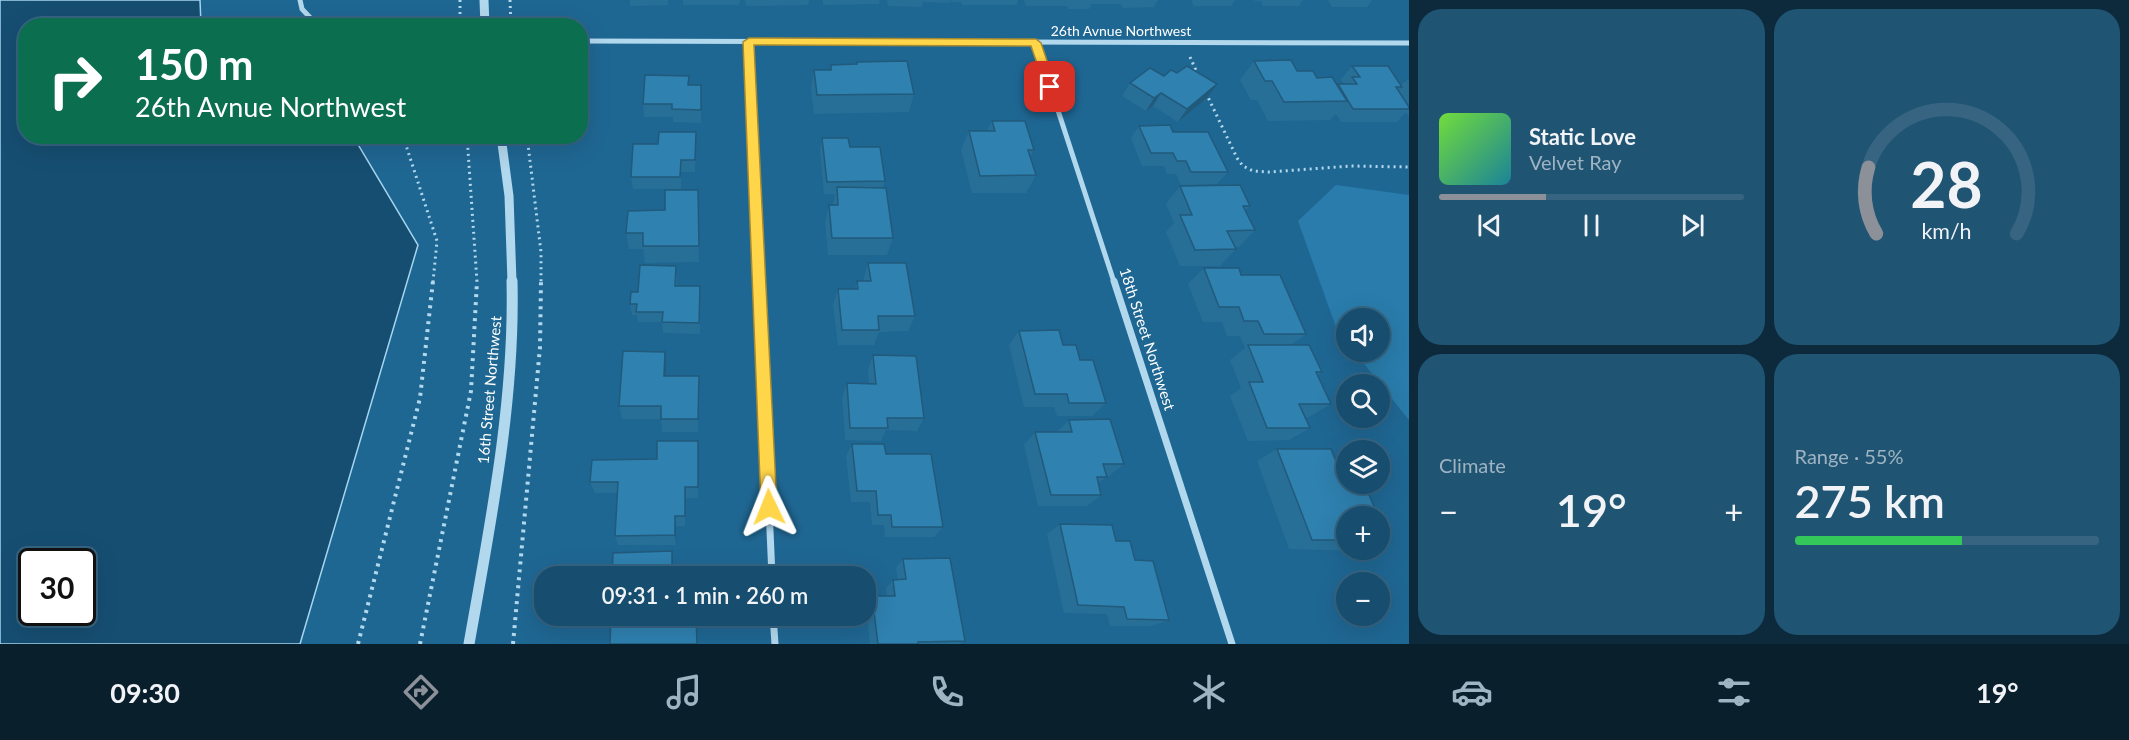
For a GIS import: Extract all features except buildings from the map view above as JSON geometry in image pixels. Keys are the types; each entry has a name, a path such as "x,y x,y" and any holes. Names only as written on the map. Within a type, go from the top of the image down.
{"street":[{"path":"300,0 302,9 310,18"},
{"path":"484,0 484,18"},
{"name":"26th Avnue Northwest","path":"588,41 1409,43"},
{"path":"749,42 772,566"},
{"name":"18th Street Northwest","path":"1036,43 1232,644"},
{"name":"16th Street Northwest","path":"469,644 495,496 513,328 509,196 502,144"},
{"path":"774,626 775,644"}],"path":[{"path":"460,0 460,18"},
{"path":"510,0 511,18"},
{"path":"1183,43 1237,159 1243,166 1253,171 1269,172 1351,166 1409,167"},
{"path":"358,644 420,398 436,241 406,144"},
{"path":"420,644 471,391 477,285 468,144"},
{"path":"513,644 540,347 541,252 528,144"}],"shaded area":[{"path":"0,0 200,0 201,18 18,18 18,144 358,144 418,245 300,644 0,644"},
{"path":"1336,185 1409,195 1409,420 1390,396 1390,374 1372,374 1363,362 1390,362 1390,308 1336,308 1336,327 1298,221"}],"route":[{"path":"769,507 749,42 1036,43 1050,87"}]}
